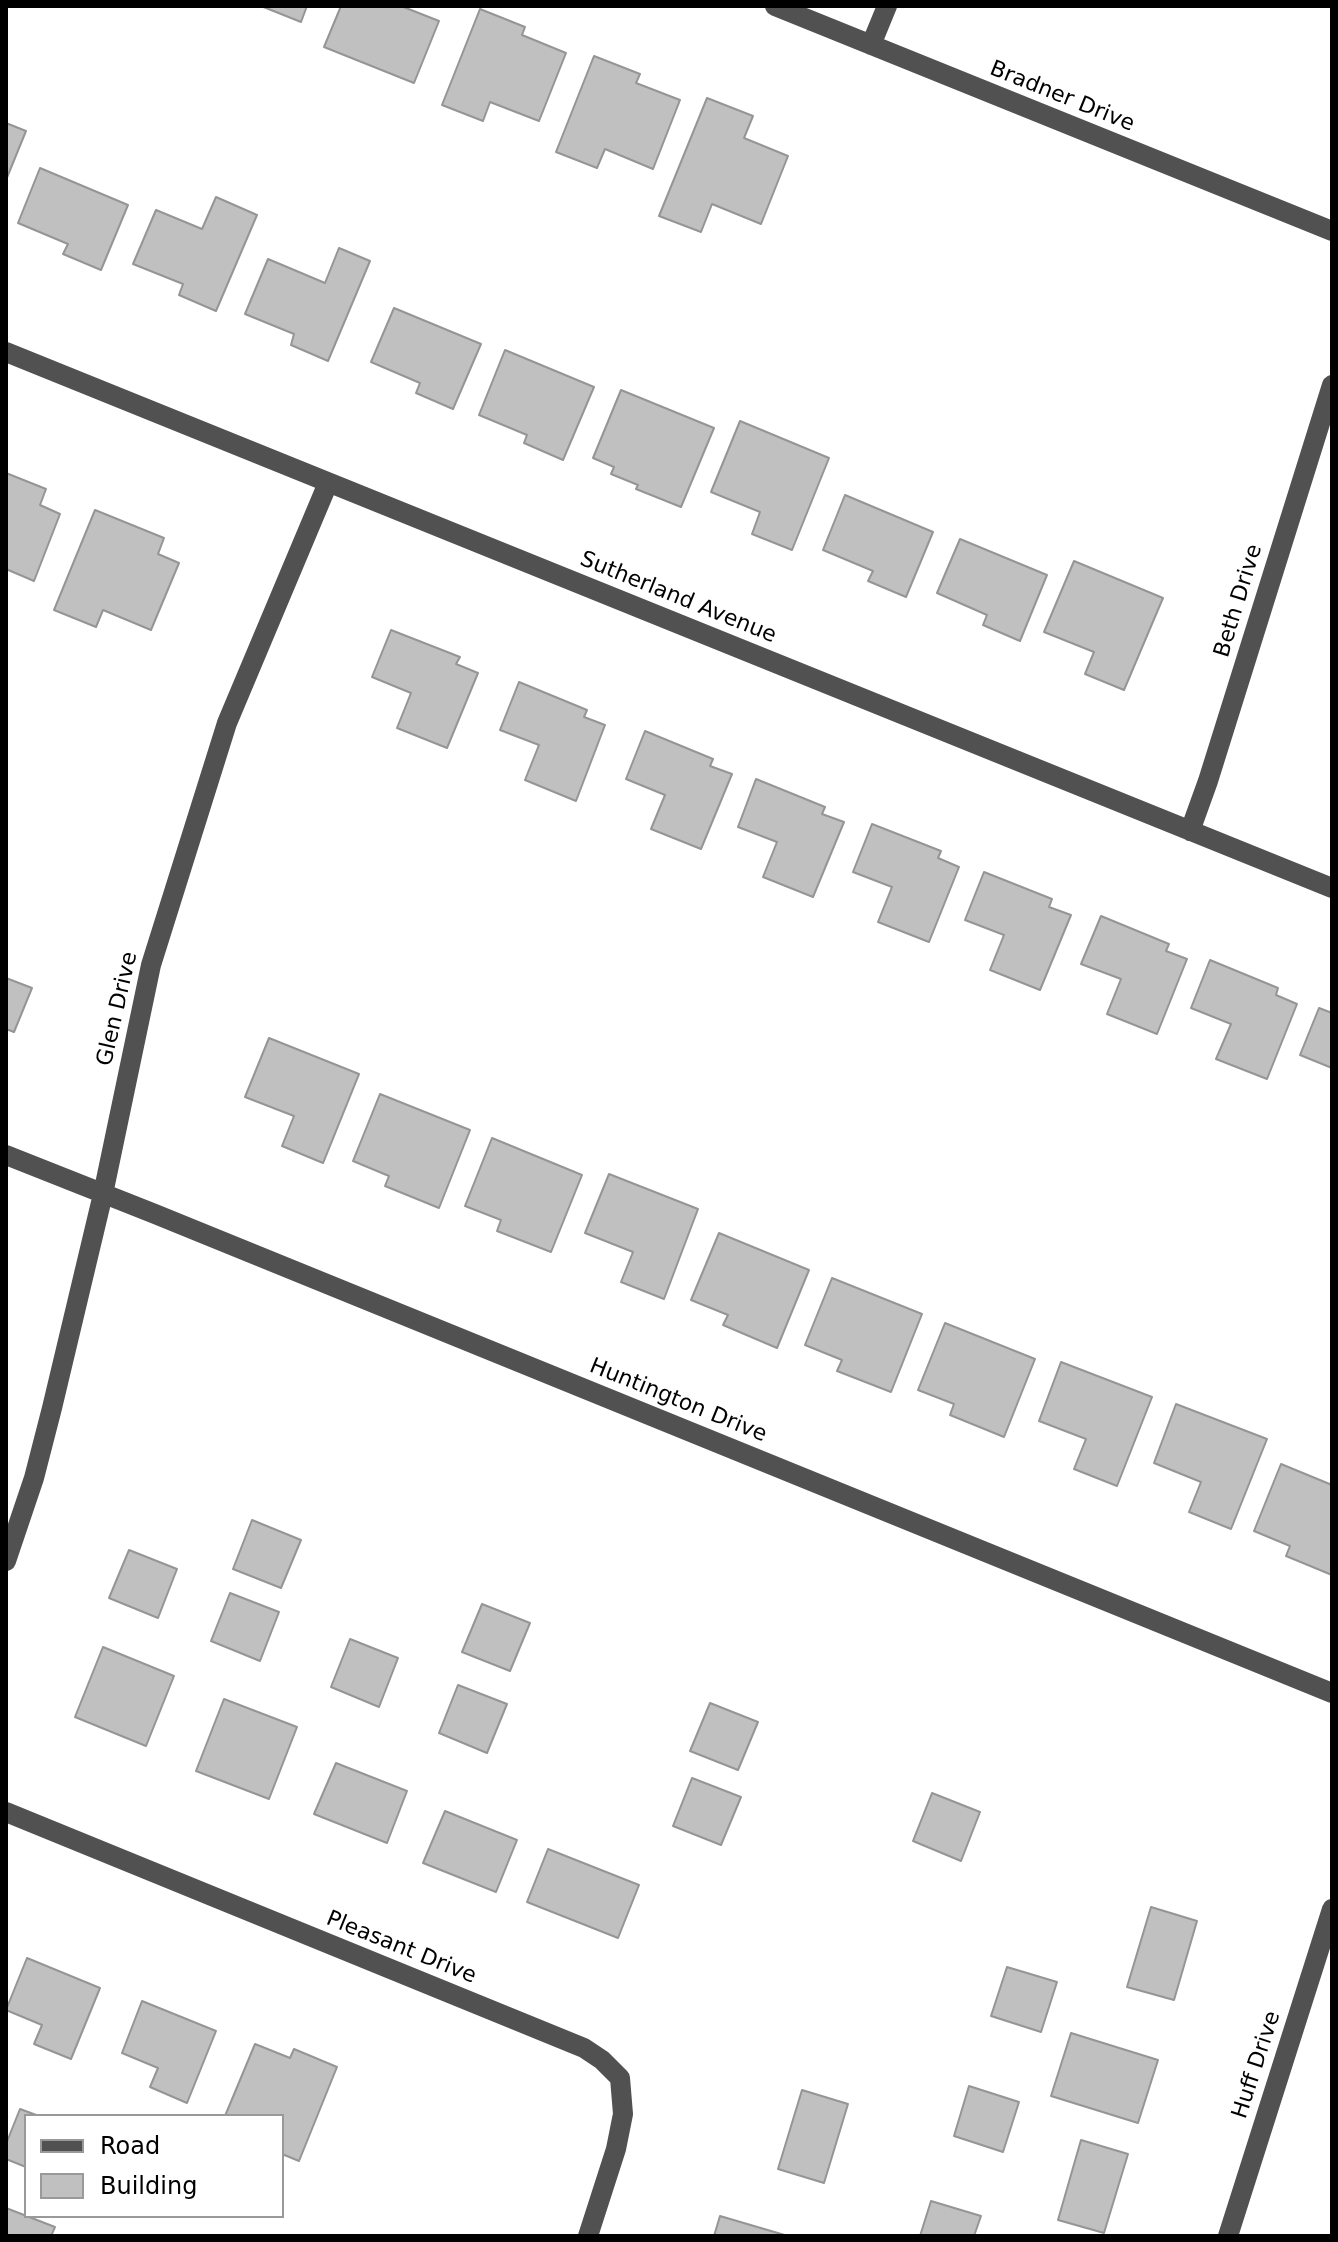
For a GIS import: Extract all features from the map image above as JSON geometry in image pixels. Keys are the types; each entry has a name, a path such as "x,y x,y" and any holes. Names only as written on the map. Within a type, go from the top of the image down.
{"street":[{"name":"Bradner Drive","path":"775,6 1332,231"},
{"path":"871,45 887,6"},
{"name":"Sutherland Avenue","path":"6,352 1332,888"},
{"name":"Beth Drive","path":"1190,831 1332,385"},
{"name":"Glen Drive","path":"6,1561 37,1464 103,1194 156,950 227,723 328,483"},
{"name":"Huntington Drive","path":"6,1155 1332,1693"},
{"name":"Pleasant Drive","path":"6,1812 570,2042 602,2060 620,2078 623,2114 616,2149 588,2236"},
{"name":"Huff Drive","path":"1228,2236 1332,1909"}],"building":[{"path":"261,6 307,6 301,22"},
{"path":"341,6 401,6 439,21 414,83 324,47"},
{"path":"480,9 525,27 522,35 566,53 539,121 490,102 483,121 442,105"},
{"path":"594,56 640,74 636,83 680,100 653,169 605,149 597,168 556,152"},
{"path":"707,98 753,116 744,138 788,156 761,224 712,204 701,232 659,216"},
{"path":"6,123 26,131 6,180"},
{"path":"40,168 128,205 101,270 63,254 68,244 18,223"},
{"path":"216,197 257,215 216,311 179,295 183,284 133,264 156,210 202,229"},
{"path":"339,248 370,261 328,361 291,345 294,334 245,314 268,259 325,283"},
{"path":"394,308 481,344 453,409 416,393 420,383 371,362"},
{"path":"505,350 594,387 563,460 524,443 527,435 479,415"},
{"path":"621,390 714,428 681,507 636,489 638,485 611,474 614,467 593,458"},
{"path":"740,421 829,458 792,550 752,534 760,512 711,492"},
{"path":"6,473 46,489 40,505 60,514 34,581 6,569"},
{"path":"845,495 933,532 906,597 868,581 873,571 823,550"},
{"path":"95,510 164,538 158,554 179,563 151,630 103,610 96,627 54,610"},
{"path":"960,539 1047,575 1020,641 983,625 987,615 937,593"},
{"path":"1074,561 1163,598 1124,690 1085,674 1094,652 1044,632"},
{"path":"391,630 460,657 456,664 478,673 447,748 397,728 411,693 372,677"},
{"path":"519,682 587,710 584,717 605,725 576,801 525,780 539,745 500,730"},
{"path":"645,731 713,759 710,766 732,774 701,849 651,829 665,795 626,779"},
{"path":"756,779 825,807 822,814 844,822 813,897 763,877 777,842 738,827"},
{"path":"872,824 941,851 938,858 959,867 929,942 878,922 892,887 853,872"},
{"path":"984,872 1052,899 1049,907 1071,915 1040,990 990,970 1004,935 965,920"},
{"path":"1101,916 1169,944 1166,951 1187,959 1157,1034 1107,1014 1121,979 1081,964"},
{"path":"1210,960 1278,988 1276,995 1297,1004 1267,1079 1216,1059 1231,1024 1191,1008"},
{"path":"6,978 32,988 14,1032 6,1029"},
{"path":"1319,1008 1332,1013 1332,1068 1300,1055"},
{"path":"269,1038 359,1074 323,1163 282,1146 294,1116 245,1097"},
{"path":"380,1094 470,1130 439,1208 385,1186 389,1176 353,1161"},
{"path":"492,1138 582,1175 551,1252 497,1231 501,1220 465,1206"},
{"path":"609,1174 698,1209 664,1299 621,1282 633,1252 585,1233"},
{"path":"719,1233 809,1270 777,1348 723,1325 728,1315 691,1300"},
{"path":"832,1278 922,1314 891,1392 837,1371 842,1360 805,1345"},
{"path":"945,1323 1035,1359 1004,1437 950,1415 954,1404 918,1390"},
{"path":"1061,1362 1152,1397 1117,1486 1074,1469 1086,1439 1039,1421"},
{"path":"1176,1404 1267,1439 1231,1529 1189,1512 1201,1482 1154,1463"},
{"path":"1281,1464 1332,1485 1332,1575 1286,1556 1290,1546 1254,1531"},
{"path":"252,1520 301,1540 281,1588 233,1569"},
{"path":"129,1550 177,1569 158,1618 109,1598"},
{"path":"230,1593 279,1612 260,1661 211,1641"},
{"path":"482,1604 530,1623 510,1671 462,1652"},
{"path":"350,1639 398,1658 379,1707 331,1687"},
{"path":"103,1647 174,1676 146,1746 75,1717"},
{"path":"458,1685 507,1704 487,1753 439,1733"},
{"path":"224,1699 297,1727 269,1799 196,1771"},
{"path":"710,1703 758,1722 738,1770 690,1751"},
{"path":"336,1763 407,1791 387,1843 314,1814"},
{"path":"692,1778 741,1797 721,1845 673,1826"},
{"path":"932,1793 980,1812 961,1861 913,1841"},
{"path":"445,1811 517,1840 496,1892 423,1863"},
{"path":"548,1849 639,1885 618,1938 527,1902"},
{"path":"1151,1907 1197,1921 1174,2000 1127,1987"},
{"path":"27,1958 100,1988 71,2059 34,2044 42,2025 6,2010"},
{"path":"1007,1967 1057,1982 1041,2032 991,2016"},
{"path":"142,2001 216,2031 187,2103 150,2087 158,2068 122,2053"},
{"path":"1071,2033 1158,2060 1138,2123 1051,2096"},
{"path":"255,2044 290,2058 294,2049 337,2067 299,2161 284,2155 284,2114 226,2114"},
{"path":"969,2086 1019,2102 1003,2152 954,2136"},
{"path":"802,2090 848,2104 824,2183 778,2169"},
{"path":"20,2109 34,2114 24,2114 24,2166 6,2159 6,2144"},
{"path":"1081,2140 1128,2154 1104,2233 1058,2220"},
{"path":"931,2201 981,2216 974,2236 920,2236"},
{"path":"6,2208 24,2215 24,2218 55,2227 51,2236 6,2236"},
{"path":"720,2216 788,2236 714,2236"}]}
